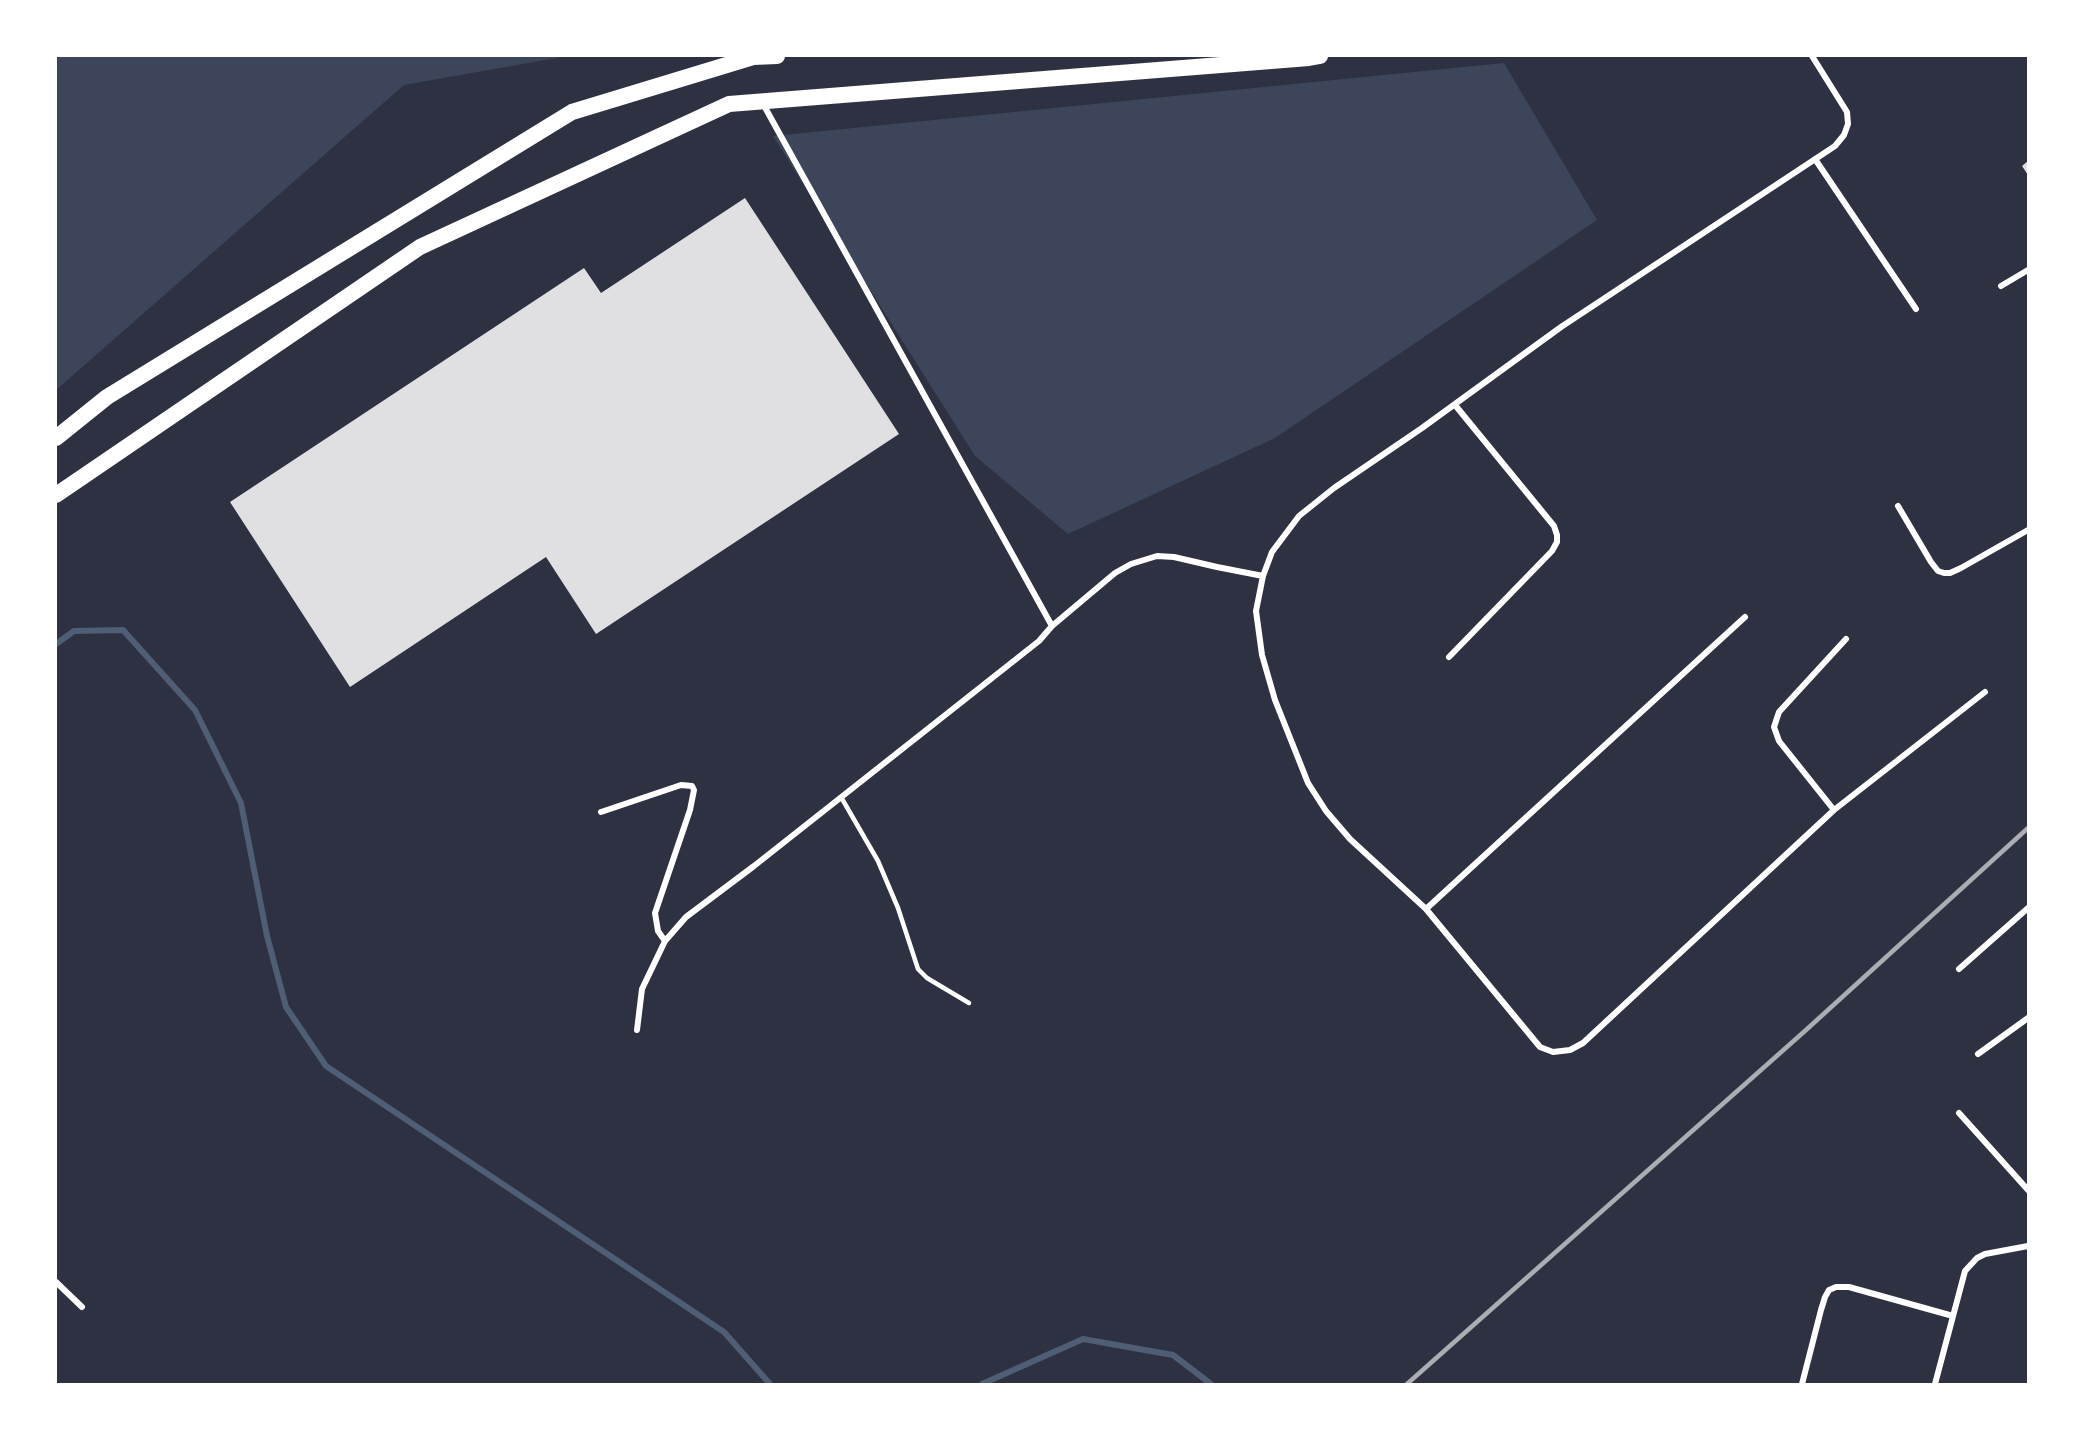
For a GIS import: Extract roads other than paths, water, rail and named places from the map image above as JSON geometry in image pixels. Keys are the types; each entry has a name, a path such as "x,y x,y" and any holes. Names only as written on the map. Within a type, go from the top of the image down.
{"highway":[{"path":"56,438 107,397 572,112 753,57 777,56"},
{"path":"56,495 420,247 729,104 1320,56"}],"street":[{"path":"1812,56 1847,112 1848,124 1844,135 1835,146 1562,327 1455,405 1334,488 1299,516 1272,552 1263,576 1256,611 1262,655 1275,700 1308,783 1326,811 1350,839 1426,909 1540,1047 1553,1052 1570,1050 1583,1043 1834,810 1985,692"},
{"path":"762,101 1052,626"},
{"path":"1815,159 1916,309"},
{"path":"2001,286 2028,270"},
{"path":"1449,657 1552,551 1557,542 1554,526 1455,405"},
{"path":"1898,506 1931,562 1938,571 1944,573 1961,568 2028,530"},
{"path":"637,1030 642,989 665,941 686,917 1039,641 1052,626 1115,573 1131,564 1157,556 1174,557 1263,576"},
{"path":"1426,909 1745,617"},
{"path":"1834,810 1779,741 1774,727 1779,712 1846,639"},
{"path":"601,812 681,785 692,786 694,790 690,810 655,913 658,931 665,941"},
{"path":"1959,969 2028,908"},
{"path":"1978,1054 2028,1018"},
{"path":"1959,1113 2028,1190"},
{"path":"1935,1384 1965,1271 1977,1258 1985,1254 2028,1246"},
{"path":"56,1282 82,1306"},
{"path":"1802,1384 1823,1303 1829,1290 1836,1287 1849,1287 1953,1316"}],"lane":[{"path":"841,798 878,861 898,908 918,969 927,978 969,1003"}],"waterway":[{"path":"56,644 74,631 123,630 195,710 241,803 267,936 286,1007 326,1066 724,1332 770,1384"},
{"path":"982,1384 1083,1339 1173,1355 1211,1384"}],"railway":[{"path":"1407,1384 1806,1030 2028,828"}]}
